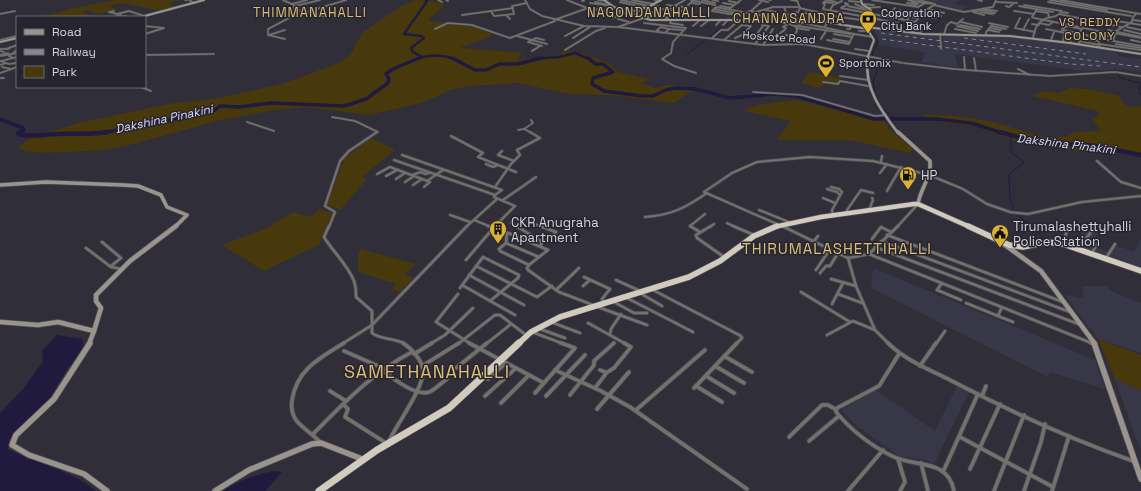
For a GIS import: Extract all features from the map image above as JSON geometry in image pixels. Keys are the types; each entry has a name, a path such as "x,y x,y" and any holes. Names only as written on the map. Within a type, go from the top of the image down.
{"highway":[{"path":"323,490 362,459 449,408 503,362 529,334 549,321 690,277 725,257 754,236 778,225 918,204 1014,247 1023,247 1047,242 1064,244 1141,271"}],"street":[{"path":"187,0 194,3"},
{"path":"146,16 204,0"},
{"path":"284,0 295,6 320,0"},
{"path":"291,4 307,0"},
{"path":"268,35 268,29 288,18 344,0"},
{"path":"438,0 442,2"},
{"path":"525,0 534,13 554,20 590,28 573,38"},
{"path":"567,0 586,8 639,16 658,21 670,19 694,0 715,4 702,0"},
{"path":"598,0 605,1 610,6 625,14 644,19"},
{"path":"621,0 653,4"},
{"path":"632,0 653,4"},
{"path":"638,0 653,4 660,9"},
{"path":"613,18 646,8 660,0"},
{"path":"674,6 685,0"},
{"path":"713,0 718,1"},
{"path":"732,0 739,1"},
{"path":"751,12 760,0 768,2"},
{"path":"791,0 797,1 800,8"},
{"path":"836,2 827,0 824,2 823,9 864,15 880,7"},
{"path":"872,0 918,7 924,3"},
{"path":"901,4 909,1 932,5 935,4 918,0"},
{"path":"978,0 982,1"},
{"path":"1050,0 1131,16"},
{"path":"1060,0 1070,4 1107,10"},
{"path":"291,4 297,1"},
{"path":"691,1 700,4"},
{"path":"728,1 739,1"},
{"path":"728,10 739,1"},
{"path":"830,10 833,5 842,1"},
{"path":"849,1 868,3"},
{"path":"909,1 918,4"},
{"path":"909,1 907,3 916,5"},
{"path":"848,6 886,17 915,22 927,9 934,5 964,12 993,7 997,1 1012,5"},
{"path":"595,2 610,6 622,7"},
{"path":"620,2 646,8"},
{"path":"824,2 832,3"},
{"path":"862,2 874,5"},
{"path":"862,2 872,12"},
{"path":"1048,2 1141,14"},
{"path":"590,3 644,12"},
{"path":"845,3 848,4 841,8 872,12"},
{"path":"1006,6 1017,3"},
{"path":"462,15 513,8 512,6 527,4"},
{"path":"733,6 722,4 733,6"},
{"path":"855,4 898,23"},
{"path":"1004,4 1012,5"},
{"path":"680,12 665,8 668,5 685,7"},
{"path":"1024,5 1068,13"},
{"path":"295,6 294,8 296,9"},
{"path":"1018,6 1053,12"},
{"path":"784,7 786,13"},
{"path":"712,38 721,30 728,30 737,20 747,13 784,7 800,8 825,14 866,20"},
{"path":"296,9 300,8"},
{"path":"491,11 494,16 507,15 514,14 513,8"},
{"path":"435,29 448,23 476,26 508,38 517,36 586,8"},
{"path":"714,9 716,8 747,13"},
{"path":"786,17 787,15 798,13 800,8"},
{"path":"836,11 839,8"},
{"path":"886,17 895,8"},
{"path":"973,11 993,8"},
{"path":"296,9 327,17"},
{"path":"299,10 305,9 302,11"},
{"path":"506,9 507,15 510,19"},
{"path":"674,10 660,9 651,13 670,19 687,21 746,20 800,23 851,34"},
{"path":"714,9 745,14"},
{"path":"714,9 712,11 742,16"},
{"path":"854,9 872,12"},
{"path":"927,9 936,10"},
{"path":"927,9 944,13"},
{"path":"927,9 940,13"},
{"path":"982,9 995,13"},
{"path":"982,9 995,13"},
{"path":"1037,9 1032,16 1034,18 1084,26 1114,36 1141,42"},
{"path":"114,10 109,12 118,14 129,11 141,16"},
{"path":"499,10 501,15"},
{"path":"764,10 775,12 772,12 777,14"},
{"path":"894,18 900,10"},
{"path":"0,14 15,11"},
{"path":"807,21 812,14 812,11"},
{"path":"973,11 991,14 995,13"},
{"path":"973,11 973,13 984,15"},
{"path":"1014,11 1034,14"},
{"path":"1033,39 1039,24 1049,17 1056,17 1062,11"},
{"path":"756,12 759,15 777,21"},
{"path":"869,254 881,241 905,220 918,204 918,198 929,175 931,165 928,158 898,133 875,101 868,86 869,51 874,40 867,29 866,20 872,12"},
{"path":"1035,12 1047,13 1049,17"},
{"path":"668,13 676,15"},
{"path":"805,13 812,14"},
{"path":"902,19 906,13"},
{"path":"1133,20 1132,16 1137,13"},
{"path":"275,14 288,18"},
{"path":"511,14 515,18"},
{"path":"907,20 915,14"},
{"path":"922,14 941,16"},
{"path":"922,14 936,18 938,16"},
{"path":"988,17 991,14"},
{"path":"1058,14 1121,27"},
{"path":"288,15 293,16"},
{"path":"656,15 645,22 686,28 674,40 671,47 671,53 662,59 674,66 696,73"},
{"path":"120,16 126,16"},
{"path":"786,17 807,21"},
{"path":"786,17 786,22 788,24 809,30"},
{"path":"817,21 821,17"},
{"path":"912,17 918,18"},
{"path":"824,22 830,18"},
{"path":"1020,18 1015,28 1035,32"},
{"path":"1099,18 1127,23"},
{"path":"277,19 284,20"},
{"path":"618,19 630,22"},
{"path":"618,27 630,22 649,19"},
{"path":"670,19 670,23 683,25"},
{"path":"944,34 947,24 951,22 957,24 963,19"},
{"path":"1023,30 1029,19"},
{"path":"693,26 700,20"},
{"path":"701,26 709,20"},
{"path":"716,25 721,20"},
{"path":"723,24 728,20"},
{"path":"724,40 746,20"},
{"path":"790,20 807,21"},
{"path":"789,44 800,23 807,21 814,20 867,29"},
{"path":"1032,24 1049,25 1053,22 1050,20"},
{"path":"1104,20 1141,25"},
{"path":"1114,36 1121,27 1127,23 1133,20 1141,21"},
{"path":"744,37 754,37 763,26 764,21"},
{"path":"911,21 906,31 921,32 922,29"},
{"path":"825,26 828,23"},
{"path":"989,23 1007,28"},
{"path":"735,38 742,35 751,26 742,24"},
{"path":"774,38 777,33 784,31 786,28 783,27 788,24"},
{"path":"914,32 916,26 919,24"},
{"path":"960,24 982,26 980,28 960,24"},
{"path":"881,29 883,25"},
{"path":"986,35 987,30 992,25"},
{"path":"146,26 164,28 146,34"},
{"path":"565,36 584,26 618,27 632,30 655,30 660,31 667,32 669,29 661,27 657,30 660,31"},
{"path":"755,44 769,26 763,26"},
{"path":"1062,29 1067,26 1082,29 1078,34"},
{"path":"565,50 596,31 610,27"},
{"path":"797,27 872,37"},
{"path":"847,29 850,29 851,27"},
{"path":"1127,27 1141,29"},
{"path":"1132,27 1141,29"},
{"path":"859,31 877,28 940,34 977,33"},
{"path":"956,28 986,35 1070,43 1089,37 1099,40"},
{"path":"977,33 980,28"},
{"path":"987,30 1000,31 990,28"},
{"path":"670,29 683,30"},
{"path":"763,45 773,29"},
{"path":"1046,29 1071,34 1100,48 1141,54"},
{"path":"268,35 284,30"},
{"path":"1060,32 1063,30 1078,34"},
{"path":"1108,30 1114,36"},
{"path":"1124,30 1141,34"},
{"path":"685,35 689,31"},
{"path":"821,39 826,31"},
{"name":"Hoskote Road","path":"667,32 763,45 803,44 908,64 976,71 1029,73"},
{"path":"1051,40 1054,32"},
{"path":"834,34 837,36 852,37"},
{"path":"850,42 854,34"},
{"path":"940,34 942,49"},
{"path":"1063,42 1064,34"},
{"path":"1070,43 1071,34"},
{"path":"1078,34 1080,39"},
{"path":"268,35 285,39"},
{"path":"782,42 786,35 793,36"},
{"path":"1114,36 1104,35 1141,42"},
{"path":"1080,39 1099,40 1124,35 1141,42"},
{"path":"517,36 547,44"},
{"path":"0,41 16,37"},
{"path":"532,51 541,46 528,42 536,38 544,40"},
{"path":"833,39 850,42"},
{"path":"1080,39 1100,44 1141,42"},
{"path":"1134,39 1141,42"},
{"path":"827,40 849,44 850,42"},
{"path":"1099,40 1100,48"},
{"path":"1131,40 1141,42"},
{"path":"1116,44 1141,42"},
{"path":"0,50 16,45"},
{"path":"831,49 835,45"},
{"path":"0,50 4,52"},
{"path":"0,59 14,53 13,52 16,50"},
{"path":"855,50 869,51"},
{"path":"0,59 8,53"},
{"path":"11,54 16,54"},
{"path":"11,54 8,56 13,58"},
{"path":"146,56 214,54"},
{"path":"0,59 16,56"},
{"path":"964,57 965,70"},
{"path":"974,58 976,71"},
{"path":"0,59 16,67"},
{"path":"0,65 16,62"},
{"path":"0,73 16,67"},
{"path":"2,68 12,69"},
{"path":"1018,70 1050,76 1116,72 1141,76"},
{"path":"840,76 868,81"},
{"path":"823,82 838,84 840,81 868,86"},
{"path":"868,81 875,101"},
{"path":"144,88 151,91"},
{"path":"753,92 798,95 853,111 875,116 886,116"},
{"path":"330,391 348,408 346,417 387,444 395,427 417,391 423,372 422,366 413,353 401,342 376,336 372,333 372,311 356,297 354,283 350,273 324,237 335,212 325,206 340,161 349,151 378,132 358,122 332,117"},
{"path":"518,130 524,129 534,123 531,120"},
{"path":"247,122 274,131"},
{"path":"495,187 520,154 517,150 540,138 524,129"},
{"path":"451,136 483,153 478,157 516,172"},
{"path":"502,151 498,155 514,161"},
{"path":"402,155 502,190 496,195"},
{"path":"881,162 882,156"},
{"path":"707,193 704,192 722,178 757,162 810,157 881,162 901,167 929,175 964,189 987,204 1010,212 1028,214 1082,202 1141,196"},
{"path":"394,160 421,171 423,174 430,173 496,195"},
{"path":"1097,161 1121,182 1141,188"},
{"path":"486,164 493,167 498,165"},
{"path":"880,173 887,164"},
{"path":"377,174 388,167 428,181"},
{"path":"887,191 901,167"},
{"path":"386,176 397,170"},
{"path":"424,187 430,183 428,181 444,170"},
{"path":"405,182 421,171"},
{"path":"396,179 406,173"},
{"path":"503,200 516,189 536,177"},
{"path":"413,185 423,179"},
{"path":"0,185 46,182 138,186 161,195 168,207 186,215 171,231 121,269 96,297 96,300 101,308 90,343 68,374 54,398 16,435 13,441 12,445 34,457 84,474 106,491"},
{"path":"834,216 831,211 840,195 841,190 829,188 840,195"},
{"path":"848,214 847,210 861,190 873,193"},
{"path":"645,217 664,216 679,212 707,193"},
{"path":"707,193 814,241 848,258 869,254 1094,344"},
{"path":"496,195 494,197 497,199"},
{"path":"823,198 835,202"},
{"path":"869,211 873,200 872,198"},
{"path":"466,260 482,239 515,207 503,200 497,199"},
{"path":"362,459 321,443 313,434 296,420 291,407 294,388 302,374 314,362 372,325 415,278 472,221 497,199"},
{"path":"759,210 790,223"},
{"path":"700,232 690,226 705,214"},
{"path":"450,215 494,227 540,246 548,251 529,265 527,268 528,270 567,296 621,314 648,325"},
{"path":"528,221 556,232 552,237 542,242 540,246"},
{"path":"511,223 527,231 542,242"},
{"path":"727,223 754,236"},
{"path":"714,224 696,235 697,238 725,257"},
{"path":"872,239 881,227 891,232"},
{"path":"1079,248 1094,228"},
{"path":"507,233 506,244 499,250 529,265"},
{"path":"1064,244 1066,233"},
{"path":"814,241 818,236"},
{"path":"887,236 1066,303"},
{"path":"881,241 1073,313"},
{"path":"102,242 121,258 111,267"},
{"path":"1003,243 1041,271 1066,303 1094,344 1141,479"},
{"path":"506,244 539,257"},
{"path":"1092,253 1097,244"},
{"path":"1106,258 1115,244"},
{"path":"1017,254 1018,250 1023,247"},
{"path":"86,248 111,267 121,269"},
{"path":"875,248 1081,326"},
{"path":"816,270 830,249"},
{"path":"820,273 826,266 830,266 838,253"},
{"path":"490,301 519,275 483,257 461,286 515,315"},
{"path":"848,258 862,303 875,330 899,354 920,366 1024,416 1101,450 1134,461"},
{"path":"476,266 538,297 552,286"},
{"path":"556,290 579,268"},
{"path":"470,275 524,305"},
{"path":"584,277 610,289 602,299 604,304"},
{"path":"831,279 856,286"},
{"path":"583,286 590,280"},
{"path":"616,280 662,306"},
{"path":"832,304 843,282"},
{"path":"942,283 937,290 961,300"},
{"path":"653,289 741,336 742,338 695,387 722,402"},
{"path":"801,292 850,322"},
{"path":"458,294 436,322 479,349 515,369 544,382"},
{"path":"838,294 862,303"},
{"path":"626,298 693,332"},
{"path":"614,301 634,313 647,313"},
{"path":"966,303 1013,322"},
{"path":"998,316 1002,307"},
{"path":"313,434 344,403 383,369 401,357 433,343 473,308"},
{"path":"422,366 464,340 498,314 511,324 529,334 575,348 535,393"},
{"path":"610,334 611,329 621,314"},
{"path":"549,321 580,332"},
{"path":"827,335 853,321 875,330"},
{"path":"0,322 38,325 58,322 94,331"},
{"path":"588,323 610,334 631,348 614,368 606,373 595,388"},
{"path":"456,368 511,324"},
{"path":"538,328 565,338"},
{"path":"920,366 945,331"},
{"path":"570,395 582,382 594,365 594,361 614,343"},
{"path":"636,410 705,350"},
{"path":"344,351 383,369 404,386 417,391 428,393 447,379"},
{"path":"835,409 879,386 899,354"},
{"path":"546,396 585,355"},
{"path":"724,356 752,372"},
{"path":"488,379 503,362"},
{"path":"715,366 744,383"},
{"path":"485,396 515,369"},
{"path":"555,370 595,388 636,410 691,451 747,489"},
{"path":"600,370 606,373"},
{"path":"597,409 629,372"},
{"path":"501,403 529,375"},
{"path":"706,376 734,393"},
{"path":"943,472 980,395 986,386"},
{"path":"970,469 1000,404"},
{"path":"789,437 822,405 828,405 835,409 839,416 860,434 898,459 921,463 943,472 952,479 954,491"},
{"path":"809,441 839,416"},
{"path":"994,491 1024,416"},
{"path":"1024,491 1041,442 1045,424"},
{"path":"960,437 1030,474 1053,489 1069,436"},
{"path":"214,491 249,470 312,444 321,443"},
{"path":"848,491 883,450"},
{"path":"898,459 905,482 900,491"},
{"path":"921,463 928,491"}],"shaded area":[{"path":"922,0 959,0 955,4 968,6 961,11 935,5 937,3"},
{"path":"874,30 923,34 999,36 1085,46 1116,52 1119,56 1141,59 1141,72 1123,69 1085,71 954,54 959,68 922,62 925,52 879,45 879,39"},
{"path":"1086,227 1099,231 1093,241 1102,244 1100,249 1107,251 1116,246 1134,251 1141,239 1141,270 1074,245"},
{"path":"873,268 1095,360 1105,389 1050,372 1048,377 871,288"},
{"path":"1082,286 1106,286 1111,291 1141,303 1141,353 1098,339 1064,294 1084,299"},
{"path":"57,335 82,339 84,347 68,368 48,401 21,426 9,440 8,449 65,472 96,491 0,491 0,413 24,388 43,361 42,351"},
{"path":"1115,379 1141,390 1141,449 1135,436"},
{"path":"957,386 969,392 934,464 925,460 899,456 857,426 841,410 876,390 935,431"},
{"path":"273,471 282,472 265,491 222,491 234,484 260,474"}],"green space":[{"path":"116,0 182,0 168,3 174,7 161,11 123,3 108,6 117,9 99,14 86,10 81,12 92,16 46,16 74,8"},
{"path":"417,0 443,3 443,7 428,20 475,27 494,35 460,48 523,53 514,61 536,57 558,56 564,51 581,53 609,63 618,72 650,79 641,83 655,88 668,85 692,90 674,103 608,95 570,94 517,83 470,86 451,90 421,103 369,115 306,107 274,110 221,120 126,146 102,150 42,153 22,150 18,147 31,138 78,123 173,103 213,99 282,84 340,63 351,54 362,33 401,6"},
{"path":"812,72 841,78 836,85 826,83 819,88 801,83 807,75"},
{"path":"1070,88 1088,89 1118,95 1125,105 1134,107 1141,106 1141,156 1107,150 1081,152 1016,141 974,126 940,122 922,114 959,116 993,122 1044,137 1066,137 1075,132 1101,130 1092,120 1100,114 1098,111 1032,96 1042,91 1058,93"},
{"path":"796,100 843,111 882,117 889,129 913,149 910,153 849,140 777,140 791,121 744,111 755,106"},
{"path":"371,138 395,150 362,177 367,179 340,210 327,205 344,159"},
{"path":"320,209 333,214 322,236 320,244 264,271 222,245 267,228 293,212 310,217"},
{"path":"361,249 416,264 405,275 414,277 400,292 392,290 396,284 358,272 358,253"},
{"path":"1098,339 1141,355 1141,390 1115,379"}],"waterway":[{"path":"422,57 413,52 411,48 424,38 421,36 404,34 427,1 426,0"},
{"path":"799,2 803,8"},
{"path":"859,3 865,7"},
{"path":"809,10 862,17"},
{"path":"864,27 865,18"},
{"path":"921,33 930,29 926,26 937,23 941,19"},
{"path":"687,54 730,21"},
{"path":"869,29 878,42 872,54 877,71 873,82 876,97 883,109 896,120"},
{"path":"888,29 899,30"},
{"name":"Dakshina Pinakini","path":"540,58 559,57 575,53 589,59"},
{"name":"Dakshina Pinakini","path":"418,58 435,55 454,59"},
{"name":"Dakshina Pinakini","path":"106,132 215,110 220,106 239,107 271,103 344,106 366,99 388,83 389,79 386,74 393,69 418,58"},
{"name":"Dakshina Pinakini","path":"454,59 475,70 486,70 499,64 517,64 540,58"},
{"name":"Dakshina Pinakini","path":"533,59 540,58"},
{"name":"Dakshina Pinakini","path":"588,58 596,64 603,64 613,72 593,78 592,84 604,91 653,96 666,90 676,88 696,89 730,98 774,94 797,96 874,119 936,119 971,123 1002,133"},
{"path":"1114,69 1120,78 1140,83 1139,92 1141,95"},
{"name":"Dakshina Pinakini","path":"0,119 23,128 24,130 19,133"},
{"name":"Dakshina Pinakini","path":"19,133 18,134 33,136 106,132"},
{"name":"Dakshina Pinakini","path":"101,133 106,132"},
{"name":"Dakshina Pinakini","path":"999,132 1037,142 1096,146 1141,155"},
{"path":"1011,136 1011,152 1024,162 1009,175 1010,200 1015,212"},
{"path":"1017,214 1045,239"}],"railway":[{"path":"881,33 1141,67"},
{"path":"964,38 1086,54"},
{"path":"882,39 1070,64 1101,66"}],"place":[{"name":"Coporation City Bank","path":"868,34"},
{"name":"Sportonix","path":"826,78"},
{"name":"HP","path":"908,190"},
{"name":"CKR Anugraha Apartment","path":"498,244"},
{"name":"Tirumalashettyhalli Police Station","path":"1000,248"}],"district":[{"name":"THIMMANAHALLI","path":"310,12"},
{"name":"NAGONDANAHALLI","path":"649,12"},
{"name":"CHANNASANDRA","path":"789,18"},
{"name":"VS REDDY COLONY","path":"1090,29"},
{"name":"THIRUMALASHETTIHALLI","path":"837,248"},
{"name":"SAMETHANAHALLI","path":"427,371"}]}
